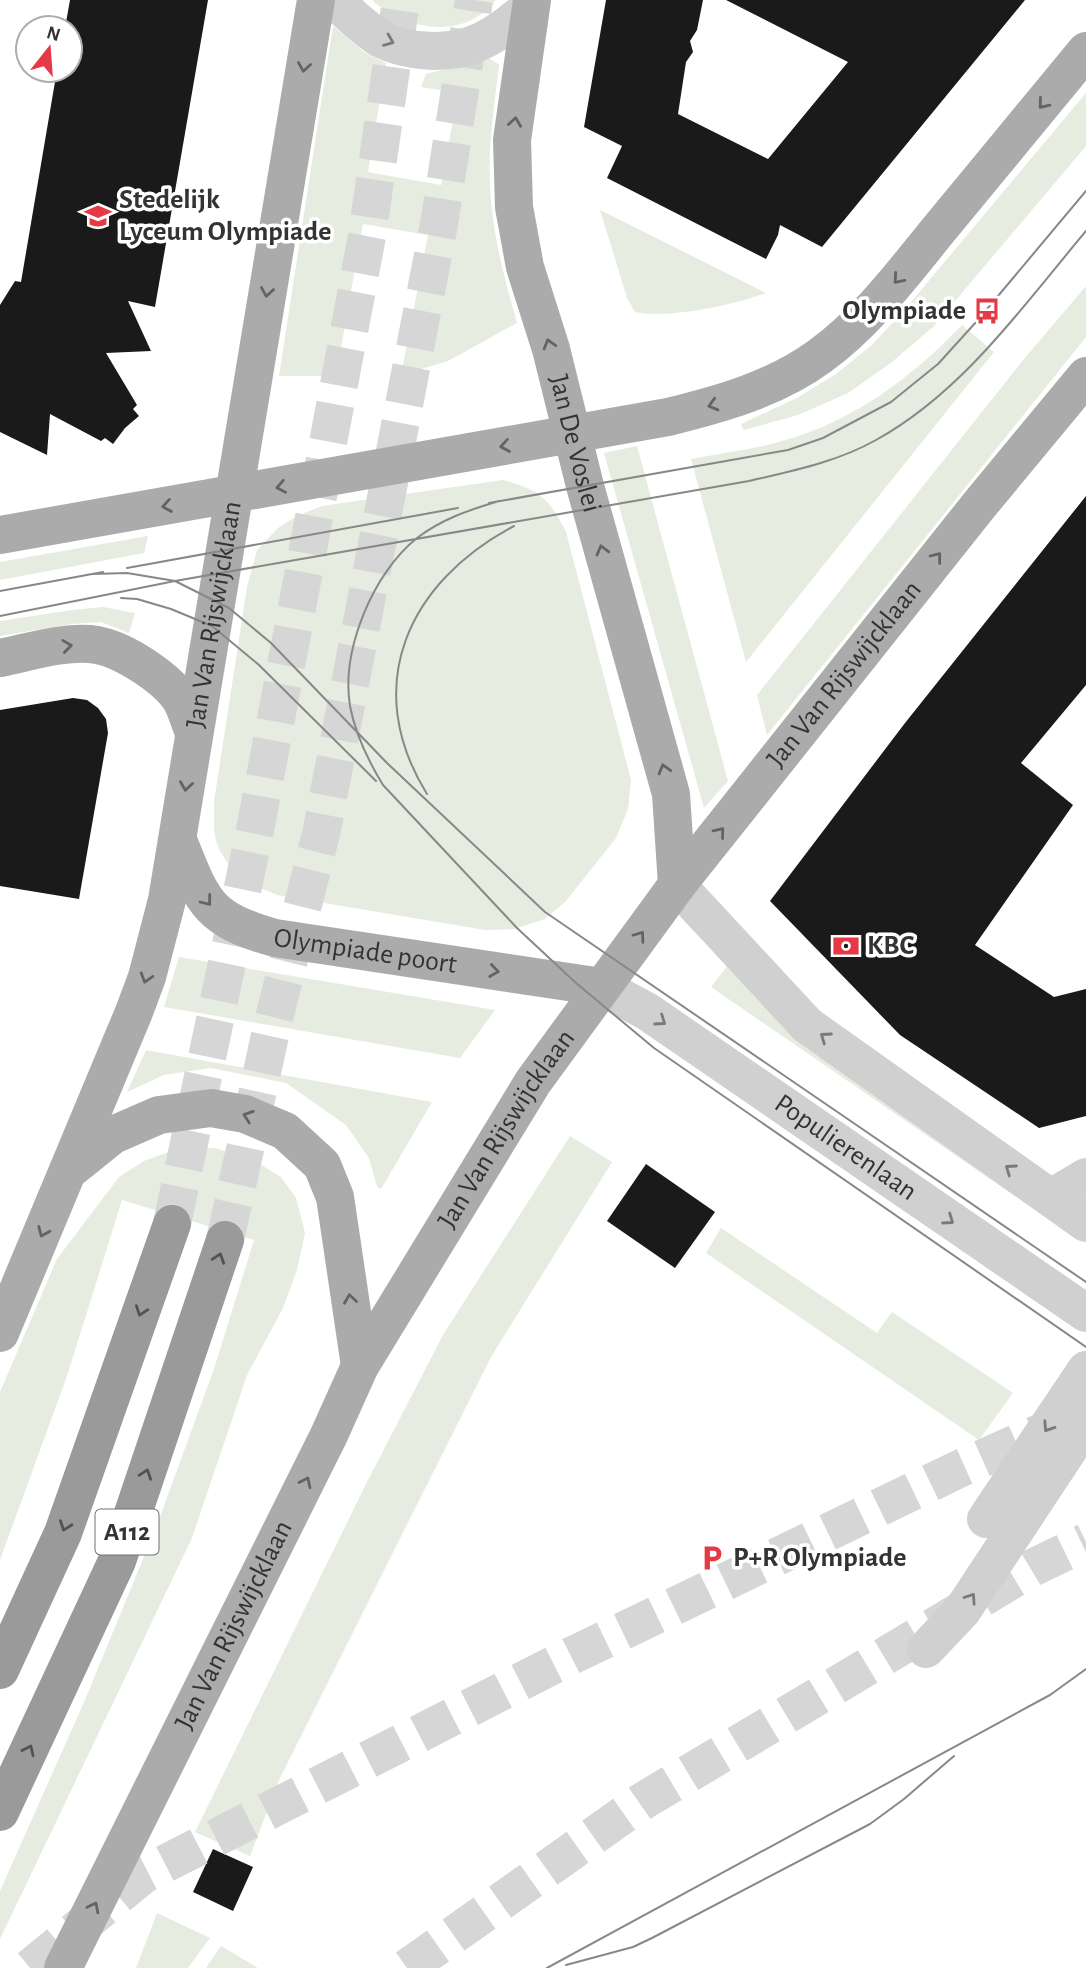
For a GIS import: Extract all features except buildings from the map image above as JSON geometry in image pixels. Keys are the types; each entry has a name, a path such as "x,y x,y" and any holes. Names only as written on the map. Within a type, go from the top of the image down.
{"highway":[{"name":"A112","path":"0,1670 63,1533 172,1224"},
{"name":"A112","path":"0,1812 117,1561 225,1240"}],"main road":[{"path":"0,536 235,495 316,0"},
{"name":"Jan De Voslei","path":"532,3 512,139 514,207 526,267 551,349 671,794 677,885"},
{"name":"Jan Van Rijswijcklaan","path":"0,1333 70,1169 147,977 178,840 235,495 668,417 739,397 779,381 821,356 894,284 1086,51"},
{"name":"Jan Van Rijswijcklaan","path":"63,1968 329,1435 360,1366 533,1082 677,885 980,504 1086,376"},
{"path":"0,658 72,645 97,645 122,653 147,669 181,700 194,733"},
{"name":"Olympiade poort","path":"178,840 197,889 216,912 241,928 275,938 602,986"},
{"path":"70,1169 113,1135 159,1115 211,1108 245,1114 285,1131 322,1165 335,1197 360,1366"}],"street":[{"path":"334,0 381,39 412,49 444,50 476,44 501,30 532,3"},
{"path":"677,885 807,1025 1086,1223"},
{"name":"Populierenlaan","path":"602,986 648,1012 1086,1314"},
{"path":"1051,1198 1086,1177"},
{"path":"986,1519 1086,1370"},
{"path":"926,1649 962,1611 1086,1423"}],"shaded area":[{"path":"372,0 496,0 484,12 467,22 438,27 409,22 383,9"},
{"path":"333,26 364,52 386,63 368,172 441,185 458,93 421,87 426,74 488,58 499,64 490,152 491,199 499,253 517,323 448,361 401,375 428,235 363,224 336,376 279,376"},
{"path":"1086,93 1086,146 934,326 892,362 848,393 798,415 744,430 741,424 797,398 836,374 872,345"},
{"path":"600,210 766,293 701,310 665,314 635,312 627,298"},
{"path":"1086,286 1086,337 767,735 757,695 1024,359"},
{"path":"962,325 994,352 746,662 691,459 771,444 833,422 902,380"},
{"path":"637,446 728,781 704,808 604,453"},
{"path":"503,480 542,497 566,532 631,780 628,809 616,838 565,902 545,919 514,929 485,930 277,895 247,880 230,865 218,847 214,832 214,802 247,587 257,550 278,528 297,516 322,506"},
{"path":"148,536 144,553 0,580 0,562"},
{"path":"103,607 135,613 129,633 101,622 0,636 0,621"},
{"path":"179,957 495,1010 460,1058 164,1007"},
{"path":"732,960 856,1078 1086,1245 711,987"},
{"path":"146,1050 432,1102 381,1189 377,1187 369,1158 346,1125 286,1083 211,1068 164,1075 127,1092"},
{"path":"570,1136 612,1162 491,1357 280,1778 250,1856 195,1832 367,1482 443,1335"},
{"path":"215,1148 255,1161 281,1177 296,1198 305,1233 297,1270 283,1308 247,1375 192,1538 0,1939 0,1891 85,1700 157,1525 214,1369 254,1240 122,1200 67,1376 0,1560 0,1392 57,1259 119,1177 144,1161 174,1150"},
{"path":"721,1228 877,1333 892,1312 1013,1393 979,1440 706,1253"},
{"path":"157,1913 210,1938 188,1968 136,1968"},
{"path":"221,1946 258,1968 206,1968"}],"tunnel":[{"path":"172,1224 256,825 367,236 401,0"},
{"path":"225,1240 273,1022 321,834 439,224 474,0"},
{"path":"30,1968 143,1875 573,1655 961,1468 1062,1423"},
{"path":"407,1968 643,1801 1032,1568 1086,1542"}],"tram line":[{"path":"489,503 788,450 823,438 891,402 938,364 1086,191"},
{"path":"0,616 175,581 749,481 830,460 876,440 937,398 990,346 1086,231"},
{"path":"499,501 436,525 417,538 387,571 364,614 350,661 350,706 363,747 383,785 517,928 576,983 654,1048 1086,1347"},
{"path":"127,568 458,508"},
{"path":"427,794 407,754 397,714 397,677 406,640 422,607 446,576 477,549 514,526"},
{"path":"0,591 103,572"},
{"path":"93,574 127,573 175,581 229,608 271,643 387,763 545,912 1086,1282"},
{"path":"121,598 137,599 171,609 212,626 259,665 376,781"},
{"path":"547,1968 1050,1695 1086,1669"},
{"path":"566,1965 633,1947 870,1824 954,1756"}],"place":[{"name":"Stedelijk Lyceum Olympiade","path":"98,216"},
{"name":"Olympiade","path":"987,311"},
{"name":"KBC","path":"846,946"},
{"name":"P+R Olympiade","path":"712,1558"}]}
